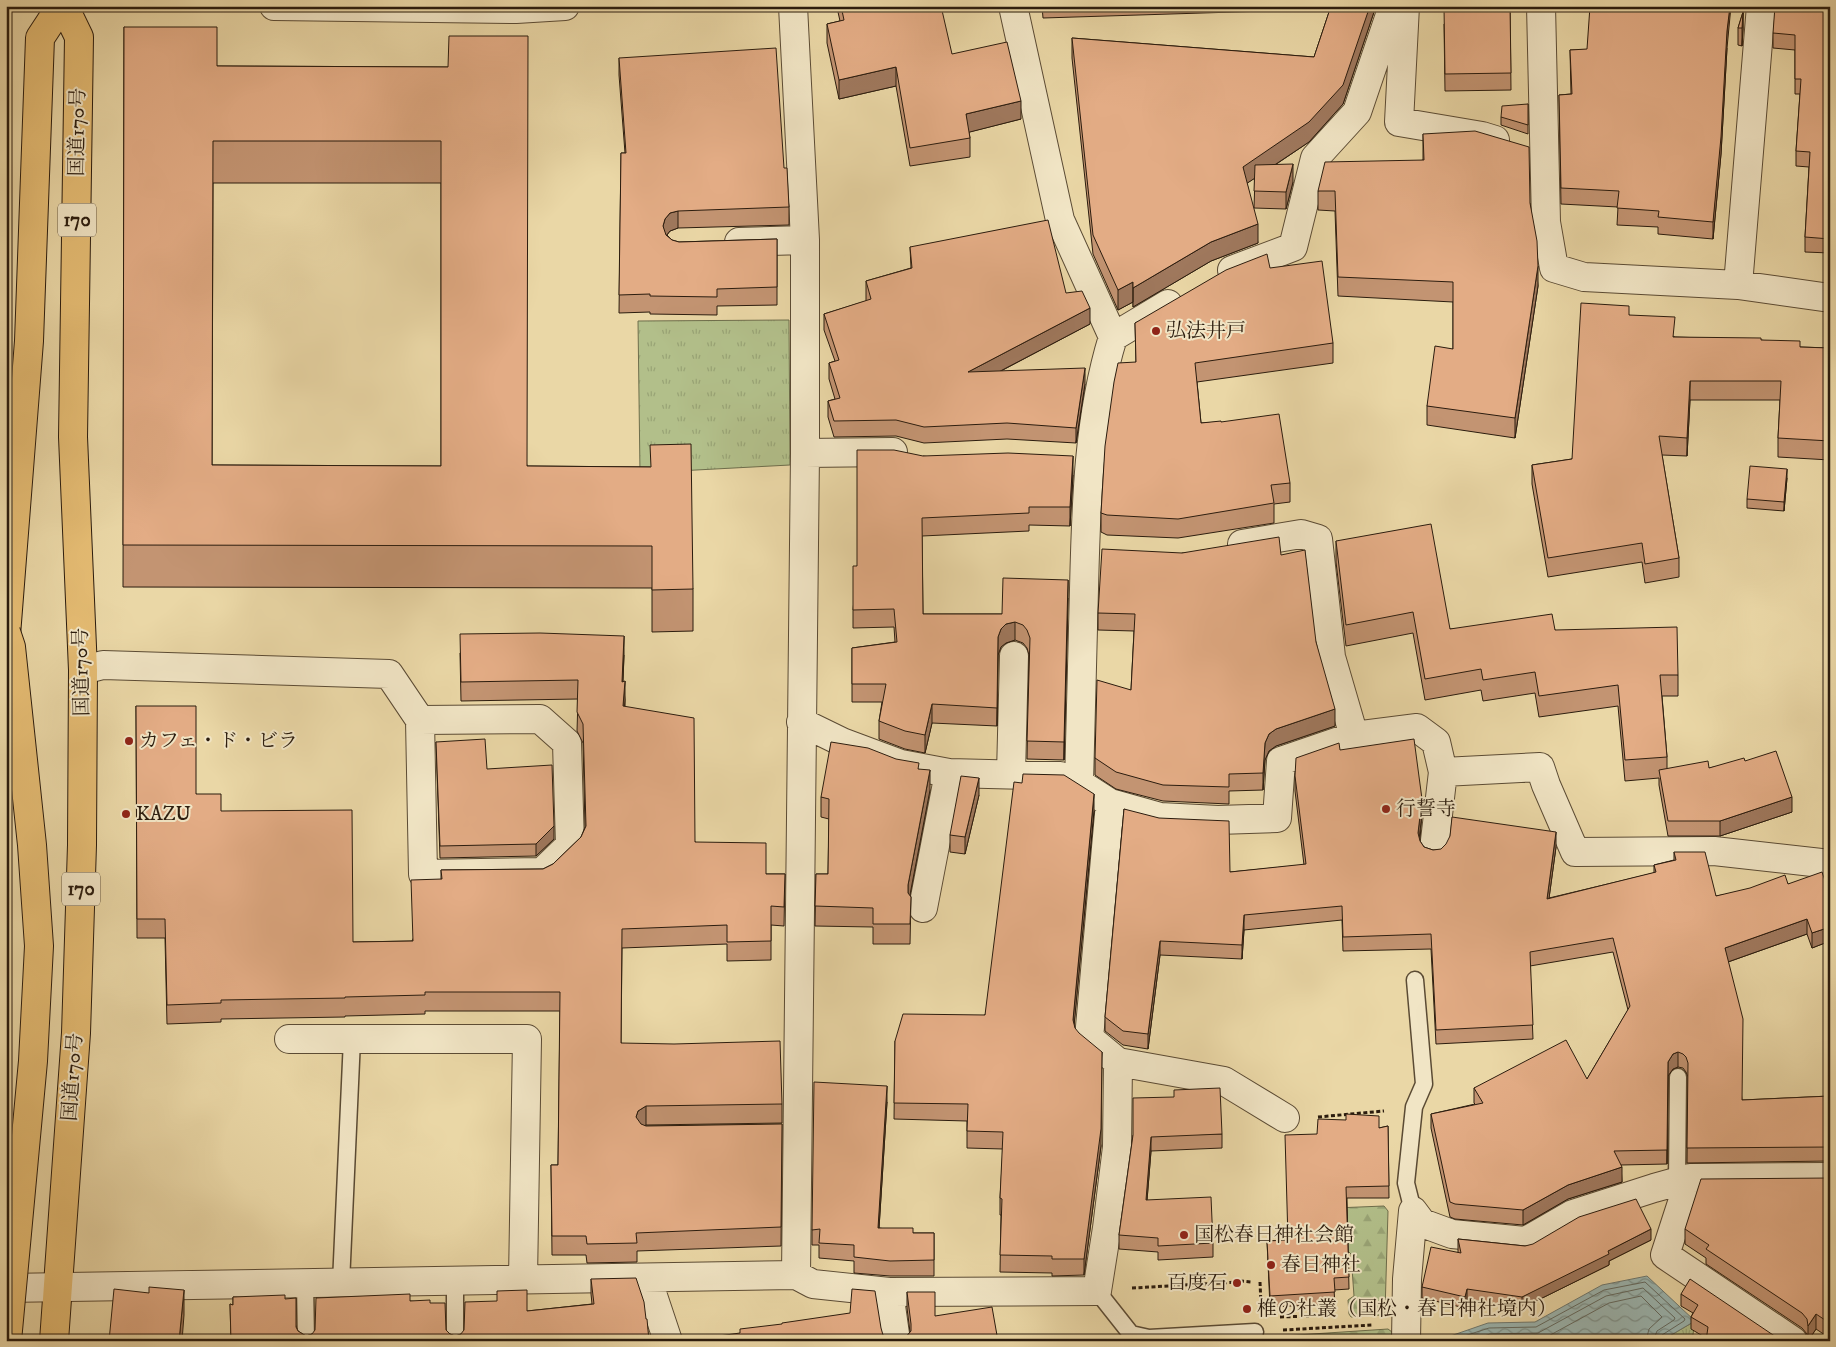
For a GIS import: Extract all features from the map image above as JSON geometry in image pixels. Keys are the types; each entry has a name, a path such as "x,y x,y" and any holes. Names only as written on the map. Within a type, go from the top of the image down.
{"highway":[{"name":"国道170号","path":"7,1341 33,1061 39,946 24,766 11,647 6,633 29,340 40,38 62,6 79,38 73,437 83,670 82,845 76,1033 54,1341"}],"street":[{"path":"274,6 515,8 565,6"},
{"path":"793,6 805,240 805,453 801,722 788,1134 796,1275"},
{"path":"1013,6 1060,220 1113,337 1104,367 1091,460 1085,542 1079,783"},
{"path":"1113,337 1200,286 1293,247 1315,158 1356,112 1393,6"},
{"path":"1405,6 1399,122 1482,136 1545,155"},
{"path":"1541,6 1546,222 1554,268 1584,277 1738,285 1830,298"},
{"path":"1738,285 1761,6"},
{"path":"717,243 805,240"},
{"path":"805,453 896,452 913,457"},
{"path":"1063,458 1091,460"},
{"path":"1217,548 1301,534 1318,539 1331,657 1354,736"},
{"path":"1085,542 1103,550 1112,550"},
{"path":"1011,774 1014,656"},
{"path":"83,670 103,665 389,674 420,720 423,874 542,872 570,845 567,743 540,719 420,720"},
{"path":"801,722 842,742 901,764 949,772 1069,776 1110,804 1160,817 1218,820 1277,818 1281,761 1354,736 1418,728 1436,742 1443,772 1434,849"},
{"path":"1443,772 1540,766 1546,785 1575,852 1714,851 1830,864"},
{"path":"924,908 949,772"},
{"path":"1110,804 1089,1038 1118,1062 1224,1081 1285,1118"},
{"path":"289,1039 527,1039 523,1280"},
{"path":"6,1288 796,1275 813,1284 890,1292 1097,1291 1117,1147 1118,1062"},
{"path":"1413,1211 1422,1223 1452,1234 1526,1241 1574,1214 1683,1180 1830,1177"},
{"path":"1683,1180 1665,1255 1793,1341"},
{"path":"1406,1341 1407,1279 1413,1211"},
{"path":"650,1278 653,1296 668,1341"},
{"path":"890,1292 896,1341"}],"lane":[{"path":"1413,1211 1406,1183 1414,1107 1424,1084 1415,980"},
{"path":"341,1283 352,1039"},
{"path":"1678,1077 1683,1180"},
{"path":"455,1281 455,1341"},
{"path":"305,1283 306,1341"},
{"path":"1097,1291 1132,1334 1149,1338 1255,1332"}],"path":[{"path":"1285,1118 1315,1118 1364,1114 1414,1107"},
{"path":"1138,1288 1251,1282"},
{"path":"1255,1332 1377,1324"}],"green space":[{"path":"789,320 790,465 640,473 638,321"},
{"path":"1384,1206 1388,1211 1385,1312 1381,1315 1351,1317 1348,1300 1354,1296 1351,1254 1347,1250 1335,1208"},
{"path":"1695,1321 1692,1341 1661,1341"},
{"path":"1388,1329 1392,1332 1393,1341 1261,1341 1267,1337"}],"water":[{"path":"1647,1276 1695,1321 1661,1341 1436,1341 1488,1323 1535,1322 1602,1285"}],"building":[{"path":"841,6 878,6 878,9 892,6 941,6 952,54 1007,42 1021,101 966,114 970,138 910,148 896,67 839,80 827,24 844,20"},
{"path":"1331,6 1370,6 1343,85 1309,122 1243,167 1258,224 1211,242 1133,288 1133,282 1118,290 1093,235 1072,38 1314,57"},
{"path":"1510,6 1511,73 1445,74 1444,7"},
{"path":"1590,6 1730,6 1713,222 1658,217 1659,211 1617,208 1619,191 1561,188 1559,95 1572,94 1570,50 1587,49"},
{"path":"1775,6 1830,6 1830,239 1805,237 1810,152 1796,151 1801,79 1795,79 1795,35 1773,33"},
{"path":"1743,12 1742,28 1738,28"},
{"path":"124,27 217,27 217,66 448,67 449,36 528,36 527,466 651,467 650,445 691,444 693,589 652,590 652,546 123,545","holes":["213,141 441,141 441,466 212,465"]},
{"path":"776,48 784,168 787,168 789,207 678,211 670,213 665,219 663,226 666,235 672,240 679,242 777,239 777,287 717,289 717,297 650,296 650,294 619,295 621,153 626,153 619,58"},
{"path":"1528,104 1528,125 1501,117 1502,106"},
{"path":"1475,131 1529,147 1530,203 1537,241 1538,266 1515,418 1427,406 1435,346 1453,349 1453,282 1338,277 1335,191 1318,191 1325,162 1424,160 1423,134"},
{"path":"1293,164 1286,192 1254,191 1255,165"},
{"path":"1048,220 1066,293 1082,291 1090,308 968,372 1085,368 1076,428 1007,423 924,427 896,420 834,421 828,401 840,398 829,363 839,360 824,314 871,299 866,281 912,268 910,247"},
{"path":"1267,254 1270,268 1322,261 1333,343 1195,363 1201,423 1279,414 1290,483 1271,485 1274,503 1178,519 1107,515 1101,513 1105,446 1114,382 1118,363 1136,362 1135,323 1226,270"},
{"path":"1581,303 1629,306 1629,315 1675,317 1673,337 1761,338 1761,340 1800,341 1800,347 1830,348 1830,441 1778,438 1781,381 1690,381 1687,438 1659,436 1679,558 1645,564 1642,543 1548,558 1532,465 1572,459"},
{"path":"857,450 894,450 923,456 1008,453 1073,456 1070,507 1029,507 1029,513 922,518 923,614 1002,614 1003,578 1068,580 1064,742 1027,741 1030,638 1023,625 1015,622 1006,624 1001,629 998,637 997,708 932,704 925,735 905,731 879,721 886,684 852,684 852,648 897,642 894,609 853,610 853,566 857,566"},
{"path":"1750,466 1787,469 1784,502 1747,499"},
{"path":"1431,524 1450,629 1552,614 1555,630 1677,627 1678,675 1660,675 1667,757 1625,760 1618,685 1539,696 1535,672 1483,680 1481,669 1425,679 1413,612 1346,625 1336,541"},
{"path":"1279,537 1281,555 1305,550 1316,642 1335,709 1276,729 1269,734 1265,743 1263,773 1229,774 1229,787 1163,785 1116,772 1095,758 1097,680 1131,690 1135,614 1098,613 1102,549 1182,553"},
{"path":"540,633 624,636 622,682 625,681 623,706 694,718 695,842 766,843 766,874 785,874 784,907 771,906 771,941 727,942 727,925 622,929 621,1043 674,1044 780,1041 782,1104 646,1106 638,1111 636,1117 641,1124 646,1126 782,1124 781,1227 636,1233 637,1243 587,1244 586,1236 552,1236 551,1165 558,1165 560,992 425,992 425,995 221,1000 221,1003 167,1005 165,919 137,919 136,706 196,706 196,794 221,794 221,811 352,810 353,942 413,941 411,880 442,879 441,870 543,869 553,864 581,837 586,826 583,724 577,712 578,680 461,682 460,634"},
{"path":"485,739 487,769 552,765 554,826 536,844 440,846 436,742"},
{"path":"1414,739 1422,799 1418,833 1424,847 1433,850 1441,849 1446,844 1450,836 1452,817 1556,832 1547,899 1656,872 1654,865 1676,860 1674,852 1705,852 1716,896 1750,888 1785,875 1788,884 1822,872 1830,895 1830,927 1812,933 1807,919 1725,948 1743,1019 1742,1100 1830,1096 1830,1147 1687,1148 1688,1063 1686,1057 1678,1052 1673,1054 1668,1062 1667,1150 1614,1151 1622,1167 1568,1185 1523,1210 1450,1202 1431,1114 1483,1103 1474,1088 1566,1040 1587,1079 1630,1006 1613,938 1530,952 1533,1025 1436,1030 1431,934 1343,937 1342,906 1244,915 1242,945 1160,941 1148,1034 1123,1031 1105,1017 1124,809 1159,818 1229,821 1230,872 1306,864 1295,776 1296,758 1339,743 1340,750"},
{"path":"831,742 868,748 896,759 919,763 918,769 930,770 908,885 908,893 911,897 910,924 873,924 873,908 815,906 816,874 828,874 829,799 821,797"},
{"path":"1776,751 1792,797 1720,821 1668,821 1659,770 1708,761 1709,768 1744,758 1745,761"},
{"path":"1023,774 1064,775 1094,794 1073,1020 1075,1028 1079,1033 1102,1052 1101,1129 1084,1259 1052,1259 1052,1256 1000,1255 1003,1132 967,1131 968,1104 894,1103 895,1041 903,1014 985,1015 1014,782 1022,783"},
{"path":"961,776 979,778 965,837 950,835"},
{"path":"814,1082 887,1086 878,1228 913,1228 913,1233 934,1233 934,1260 890,1261 854,1257 854,1245 819,1243 820,1229 812,1230"},
{"path":"1220,1088 1222,1134 1151,1137 1146,1200 1211,1197 1213,1243 1158,1246 1158,1238 1119,1235 1133,1135 1133,1098 1174,1097 1174,1090"},
{"path":"1346,1114 1379,1116 1379,1128 1388,1126 1389,1186 1346,1187 1349,1277 1334,1278 1335,1292 1270,1296 1267,1241 1288,1240 1285,1135 1317,1134 1318,1119 1346,1120"},
{"path":"1830,1178 1830,1313 1825,1320 1816,1314 1808,1326 1807,1319 1802,1313 1706,1249 1709,1245 1685,1229 1701,1179"},
{"path":"1636,1199 1651,1229 1608,1251 1609,1254 1522,1297 1467,1289 1465,1297 1422,1287 1431,1247 1461,1253 1458,1239 1525,1246 1533,1244 1579,1217"},
{"path":"636,1278 644,1302 649,1341 231,1341 230,1304 233,1305 233,1297 285,1295 285,1299 296,1298 296,1327 298,1331 306,1336 312,1334 315,1330 316,1298 410,1294 410,1301 430,1300 430,1303 445,1303 446,1330 455,1336 460,1335 464,1330 465,1302 497,1301 497,1291 527,1290 527,1311 594,1304 591,1279"},
{"path":"1690,1279 1782,1341 1706,1341 1708,1327 1691,1317 1698,1305 1681,1294"},
{"path":"149,1287 184,1290 179,1341 109,1341 114,1289 149,1293"},
{"path":"852,1289 875,1291 883,1335 893,1341 683,1341 740,1333 740,1329 850,1313"},
{"path":"907,1292 935,1292 935,1316 992,1307 998,1341 899,1341 905,1338 911,1331"},
{"path":"1116,1339 1116,1341 1083,1341 1083,1340"}],"place":[{"name":"弘法井戸","path":"1156,331"},
{"name":"カフェ・ド・ビラ","path":"129,741"},
{"name":"行誓寺","path":"1386,809"},
{"name":"KAZU","path":"126,814"},
{"name":"国松春日神社会館","path":"1184,1235"},
{"name":"春日神社","path":"1271,1265"},
{"name":"百度石","path":"1237,1283"},
{"name":"椎の社叢（国松・春日神社境内）","path":"1247,1309"}]}
